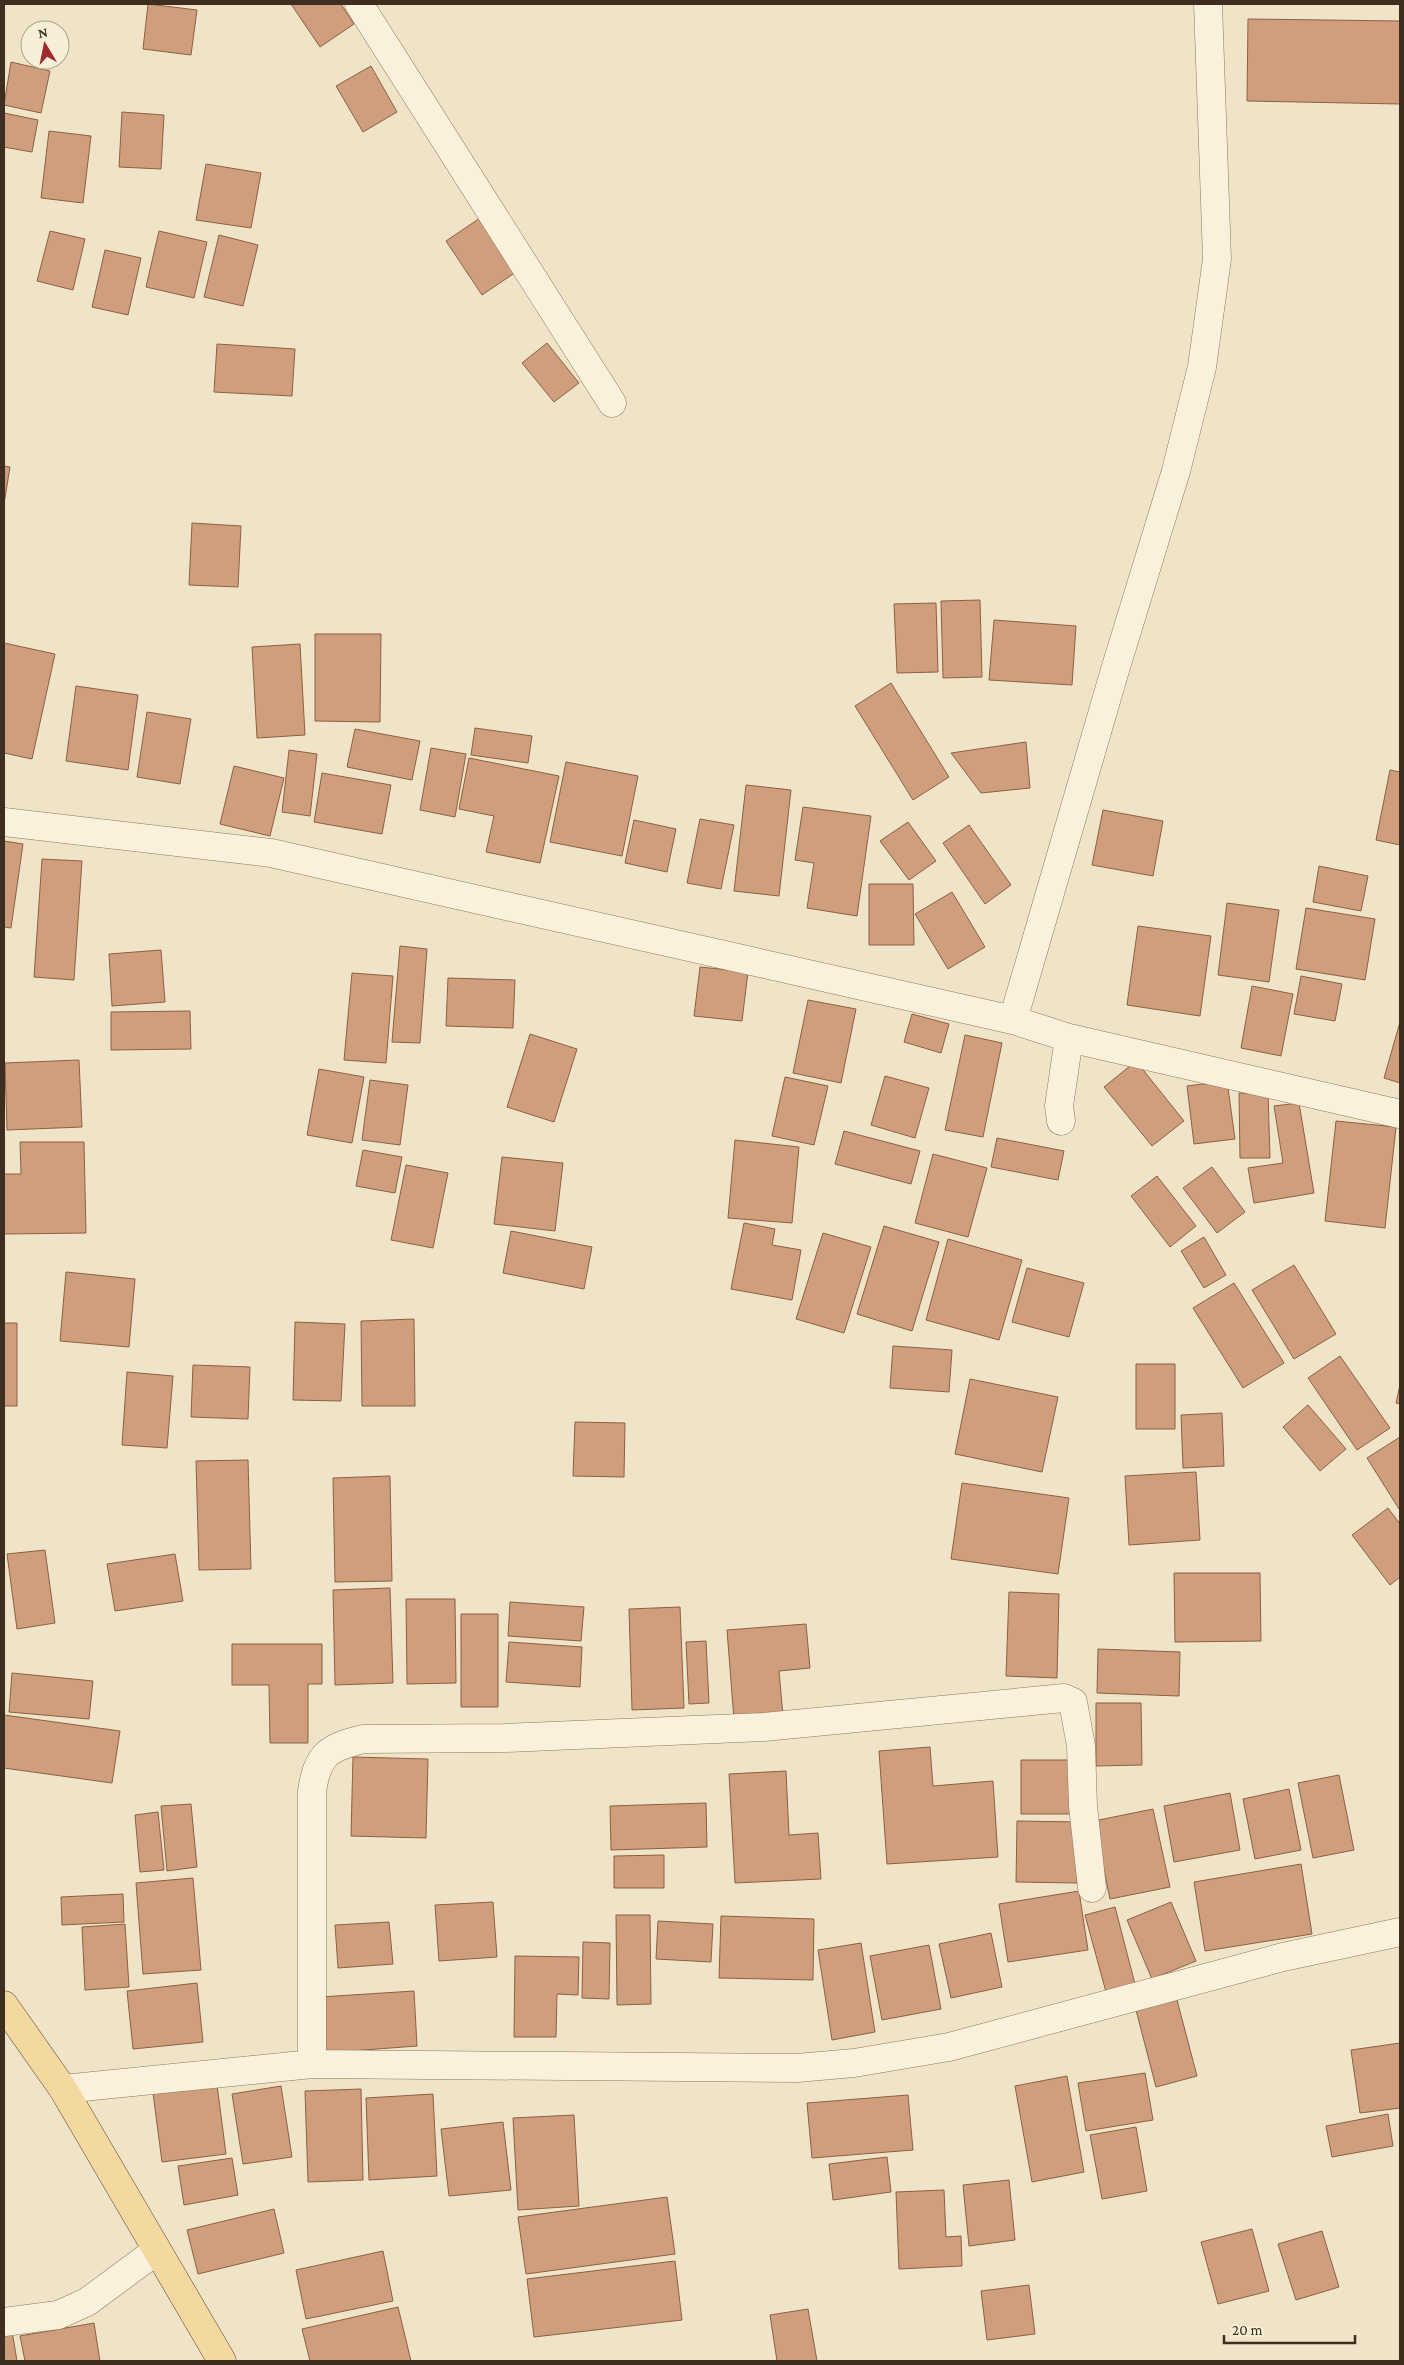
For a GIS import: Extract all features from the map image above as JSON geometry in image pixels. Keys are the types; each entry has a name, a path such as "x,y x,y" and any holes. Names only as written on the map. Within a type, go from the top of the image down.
{"main road":[{"path":"4,2005 63,2089 222,2361"}],"street":[{"path":"359,4 612,403"},
{"path":"1013,1020 1115,670 1176,472 1202,367 1217,259 1208,4"},
{"path":"4,822 271,853 1013,1020 1069,1038 1400,1114"},
{"path":"1061,1121 1058,1106 1069,1038"},
{"path":"312,2064 312,1792 315,1771 326,1753 343,1744 364,1739 505,1738 764,1727 1064,1698 1073,1702 1081,1746 1083,1806 1092,1888"},
{"path":"63,2089 312,2064 796,2068 854,2063 948,2047 1283,1957 1400,1932"},
{"path":"4,2322 58,2315 87,2302 156,2251"}],"building":[{"path":"148,4 197,10 191,55 143,49"},
{"path":"291,4 341,4 354,24 320,47"},
{"path":"1248,19 1400,21 1400,104 1247,101"},
{"path":"11,62 20,64 20,70 50,71 41,113 4,105"},
{"path":"371,66 397,112 363,132 336,86"},
{"path":"122,112 164,115 161,169 119,167"},
{"path":"4,113 38,120 32,152 4,147"},
{"path":"49,131 91,136 83,203 41,198"},
{"path":"206,164 261,173 251,228 196,220"},
{"path":"483,216 519,270 482,295 446,241"},
{"path":"50,231 85,239 73,290 37,281"},
{"path":"159,231 207,242 194,298 146,287"},
{"path":"219,235 258,245 243,306 204,297"},
{"path":"105,250 141,258 128,315 92,307"},
{"path":"547,343 579,383 554,402 522,363"},
{"path":"217,344 295,349 292,396 214,392"},
{"path":"4,466 10,467 4,504"},
{"path":"192,523 241,526 238,587 189,585"},
{"path":"980,600 982,677 943,678 941,601"},
{"path":"936,603 938,672 897,673 894,604"},
{"path":"994,620 1076,626 1072,685 989,680"},
{"path":"315,634 381,634 380,722 315,721"},
{"path":"4,643 55,654 32,759 4,753"},
{"path":"300,644 305,735 257,738 252,647"},
{"path":"891,683 949,777 913,800 855,706"},
{"path":"76,686 138,695 128,770 66,761"},
{"path":"147,712 191,719 180,784 137,777"},
{"path":"475,728 532,736 528,763 471,755"},
{"path":"355,729 420,741 412,780 347,767"},
{"path":"1026,742 1030,788 981,793 951,753"},
{"path":"431,748 466,754 455,817 420,810"},
{"path":"289,750 317,754 310,816 282,812"},
{"path":"469,758 559,776 540,863 486,852 494,816 459,809"},
{"path":"566,762 638,776 622,856 550,842"},
{"path":"234,766 284,778 270,836 220,824"},
{"path":"1390,770 1400,772 1400,845 1376,840"},
{"path":"322,773 391,785 382,834 314,822"},
{"path":"746,785 791,790 779,896 734,891"},
{"path":"803,807 871,816 857,916 807,908 814,863 795,860"},
{"path":"1103,810 1163,821 1153,876 1092,865"},
{"path":"700,819 734,825 721,889 687,883"},
{"path":"634,820 676,829 667,872 625,863"},
{"path":"908,822 936,861 909,880 880,841"},
{"path":"969,825 1011,885 985,904 943,843"},
{"path":"4,841 23,844 11,928 4,927"},
{"path":"42,859 82,861 74,980 34,977"},
{"path":"1319,866 1368,876 1361,911 1313,902"},
{"path":"869,884 913,884 914,945 869,945"},
{"path":"952,892 985,947 948,969 915,914"},
{"path":"1227,903 1279,910 1269,982 1218,975"},
{"path":"1306,908 1375,919 1365,980 1296,969"},
{"path":"1138,926 1211,936 1200,1016 1127,1005"},
{"path":"400,946 427,949 420,1043 392,1042"},
{"path":"161,950 165,1002 112,1006 109,954"},
{"path":"700,967 748,972 742,1021 694,1016"},
{"path":"352,973 393,976 386,1063 344,1060"},
{"path":"1301,976 1342,984 1335,1021 1294,1014"},
{"path":"448,978 515,980 513,1028 446,1026"},
{"path":"1252,986 1293,994 1281,1056 1241,1048"},
{"path":"808,1000 856,1009 841,1083 793,1073"},
{"path":"190,1011 191,1049 111,1050 111,1012"},
{"path":"912,1014 949,1024 941,1053 904,1042"},
{"path":"1400,1022 1400,1083 1384,1078"},
{"path":"530,1034 577,1049 554,1122 507,1107"},
{"path":"965,1035 1002,1043 983,1137 945,1130"},
{"path":"79,1060 82,1127 7,1130 5,1063"},
{"path":"1136,1061 1184,1121 1152,1146 1104,1087"},
{"path":"319,1069 364,1077 352,1143 307,1135"},
{"path":"885,1076 929,1088 915,1138 871,1125"},
{"path":"785,1077 828,1086 814,1145 772,1136"},
{"path":"370,1080 408,1085 400,1145 362,1140"},
{"path":"1227,1081 1235,1139 1194,1144 1187,1086"},
{"path":"1239,1093 1268,1093 1270,1158 1240,1158"},
{"path":"1299,1103 1314,1193 1254,1203 1248,1168 1283,1163 1274,1106"},
{"path":"1336,1121 1396,1127 1385,1228 1325,1221"},
{"path":"844,1131 920,1151 911,1184 835,1164"},
{"path":"997,1138 1064,1151 1058,1180 991,1167"},
{"path":"735,1140 799,1147 792,1223 728,1218"},
{"path":"20,1142 84,1142 86,1233 4,1234 4,1174 21,1174"},
{"path":"363,1150 402,1157 395,1193 356,1186"},
{"path":"933,1154 987,1168 968,1237 915,1223"},
{"path":"502,1157 563,1163 555,1231 494,1224"},
{"path":"406,1165 448,1173 433,1248 391,1240"},
{"path":"1212,1167 1245,1212 1217,1233 1183,1188"},
{"path":"1157,1176 1196,1226 1170,1247 1131,1196"},
{"path":"744,1223 775,1229 772,1245 801,1250 792,1300 731,1289"},
{"path":"884,1226 939,1242 912,1331 857,1314"},
{"path":"511,1231 592,1247 584,1289 503,1273"},
{"path":"823,1233 871,1247 844,1333 796,1319"},
{"path":"1204,1237 1226,1275 1204,1288 1181,1251"},
{"path":"948,1239 1022,1260 999,1340 926,1320"},
{"path":"1294,1265 1336,1334 1294,1359 1252,1290"},
{"path":"1027,1268 1084,1283 1069,1337 1012,1322"},
{"path":"66,1272 135,1279 129,1347 60,1341"},
{"path":"1234,1283 1284,1363 1243,1388 1193,1308"},
{"path":"414,1319 415,1406 362,1406 361,1321"},
{"path":"295,1322 345,1324 341,1401 293,1400"},
{"path":"4,1323 17,1323 17,1406 4,1406"},
{"path":"893,1346 952,1350 949,1392 890,1388"},
{"path":"1340,1356 1390,1428 1357,1450 1308,1378"},
{"path":"1136,1364 1175,1364 1175,1429 1136,1429"},
{"path":"193,1365 250,1367 248,1419 191,1417"},
{"path":"127,1372 173,1376 167,1448 122,1445"},
{"path":"970,1379 1058,1397 1042,1472 955,1454"},
{"path":"1400,1385 1400,1404 1396,1403"},
{"path":"1308,1405 1346,1449 1320,1471 1283,1427"},
{"path":"1222,1413 1224,1466 1183,1468 1181,1415"},
{"path":"575,1422 625,1423 624,1477 573,1476"},
{"path":"1400,1437 1400,1508 1399,1509 1367,1458"},
{"path":"248,1460 251,1569 199,1570 196,1461"},
{"path":"1196,1472 1200,1540 1129,1545 1125,1476"},
{"path":"390,1476 392,1581 335,1582 333,1478"},
{"path":"962,1483 1069,1498 1058,1574 951,1559"},
{"path":"1388,1508 1400,1524 1400,1577 1390,1585 1352,1535"},
{"path":"45,1550 55,1623 17,1629 7,1554"},
{"path":"175,1554 183,1601 115,1611 107,1564"},
{"path":"1174,1573 1260,1573 1261,1641 1175,1642"},
{"path":"390,1588 393,1683 335,1685 333,1590"},
{"path":"1009,1592 1059,1594 1057,1678 1006,1676"},
{"path":"406,1599 455,1599 456,1683 407,1684"},
{"path":"510,1602 584,1607 581,1641 508,1636"},
{"path":"680,1607 684,1708 632,1710 629,1609"},
{"path":"461,1614 498,1614 498,1707 461,1707"},
{"path":"806,1624 810,1668 779,1671 783,1716 734,1720 727,1630"},
{"path":"706,1641 709,1703 689,1704 686,1642"},
{"path":"509,1642 582,1647 580,1687 506,1682"},
{"path":"232,1644 322,1644 322,1684 308,1684 308,1743 270,1743 269,1685 232,1685"},
{"path":"1098,1649 1180,1652 1179,1696 1097,1693"},
{"path":"12,1673 93,1681 89,1719 9,1712"},
{"path":"1096,1703 1141,1703 1142,1765 1096,1766"},
{"path":"4,1715 120,1731 112,1783 4,1768"},
{"path":"930,1747 933,1786 993,1781 998,1857 887,1864 879,1751"},
{"path":"353,1757 428,1759 426,1838 351,1836"},
{"path":"1021,1760 1077,1760 1077,1814 1021,1814"},
{"path":"786,1771 789,1835 818,1833 821,1879 735,1883 729,1774"},
{"path":"1339,1775 1354,1850 1313,1858 1298,1783"},
{"path":"1289,1789 1301,1850 1255,1859 1243,1799"},
{"path":"1230,1793 1240,1850 1174,1862 1164,1806"},
{"path":"706,1803 707,1847 611,1850 610,1806"},
{"path":"191,1804 197,1867 167,1871 161,1806"},
{"path":"1153,1809 1170,1887 1110,1899 1094,1821"},
{"path":"158,1812 164,1870 140,1872 135,1815"},
{"path":"1017,1821 1078,1822 1077,1883 1016,1882"},
{"path":"664,1855 664,1888 614,1888 614,1856"},
{"path":"1301,1864 1312,1934 1205,1951 1194,1882"},
{"path":"193,1878 201,1970 143,1974 136,1883"},
{"path":"1079,1891 1088,1950 1008,1962 999,1904"},
{"path":"123,1894 124,1922 62,1925 61,1897"},
{"path":"493,1902 497,1957 439,1961 435,1905"},
{"path":"1171,1902 1196,1961 1152,1979 1127,1920"},
{"path":"1115,1907 1135,1984 1106,1992 1085,1915"},
{"path":"616,1915 650,1915 651,2004 617,2005"},
{"path":"721,1916 814,1919 813,1980 719,1978"},
{"path":"658,1921 713,1924 711,1962 656,1959"},
{"path":"389,1922 393,1964 338,1968 335,1925"},
{"path":"125,1924 129,1987 85,1990 82,1927"},
{"path":"991,1933 1002,1987 951,1998 939,1944"},
{"path":"583,1942 610,1943 609,1999 582,1998"},
{"path":"861,1943 875,2032 832,2040 818,1950"},
{"path":"929,1945 941,2009 882,2020 870,1956"},
{"path":"515,1956 579,1957 578,1995 557,1994 556,2037 514,2037"},
{"path":"197,1983 203,2042 133,2049 127,1991"},
{"path":"414,1991 417,2046 324,2053 320,1997"},
{"path":"1177,2000 1197,2076 1156,2087 1136,2010"},
{"path":"1400,2043 1400,2108 1360,2113 1351,2050"},
{"path":"1145,2073 1153,2120 1086,2131 1078,2083"},
{"path":"1067,2076 1084,2172 1032,2182 1015,2086"},
{"path":"217,2085 226,2154 162,2162 153,2093"},
{"path":"281,2086 292,2157 243,2164 232,2094"},
{"path":"361,2089 363,2180 308,2182 305,2091"},
{"path":"433,2094 437,2176 369,2180 366,2098"},
{"path":"908,2095 913,2150 812,2158 807,2103"},
{"path":"1388,2114 1393,2146 1332,2157 1326,2126"},
{"path":"574,2115 579,2206 518,2210 513,2118"},
{"path":"503,2122 511,2190 449,2196 441,2129"},
{"path":"1136,2127 1147,2191 1102,2199 1090,2135"},
{"path":"887,2157 891,2192 833,2200 829,2164"},
{"path":"232,2158 238,2195 184,2205 178,2166"},
{"path":"1009,2180 1015,2240 969,2246 963,2185"},
{"path":"944,2190 946,2237 961,2236 962,2266 899,2269 896,2192"},
{"path":"667,2197 675,2254 526,2274 518,2217"},
{"path":"274,2209 284,2253 198,2274 187,2230"},
{"path":"1252,2229 1269,2291 1218,2304 1201,2242"},
{"path":"1322,2231 1339,2287 1296,2300 1278,2244"},
{"path":"383,2251 393,2301 306,2319 296,2270"},
{"path":"675,2261 682,2320 534,2337 527,2279"},
{"path":"1029,2285 1035,2334 987,2340 981,2291"},
{"path":"398,2307 411,2361 310,2361 302,2329"},
{"path":"808,2309 817,2361 777,2361 770,2315"},
{"path":"94,2323 100,2361 25,2361 20,2336"},
{"path":"12,2331 17,2361 4,2361 4,2333"}]}
